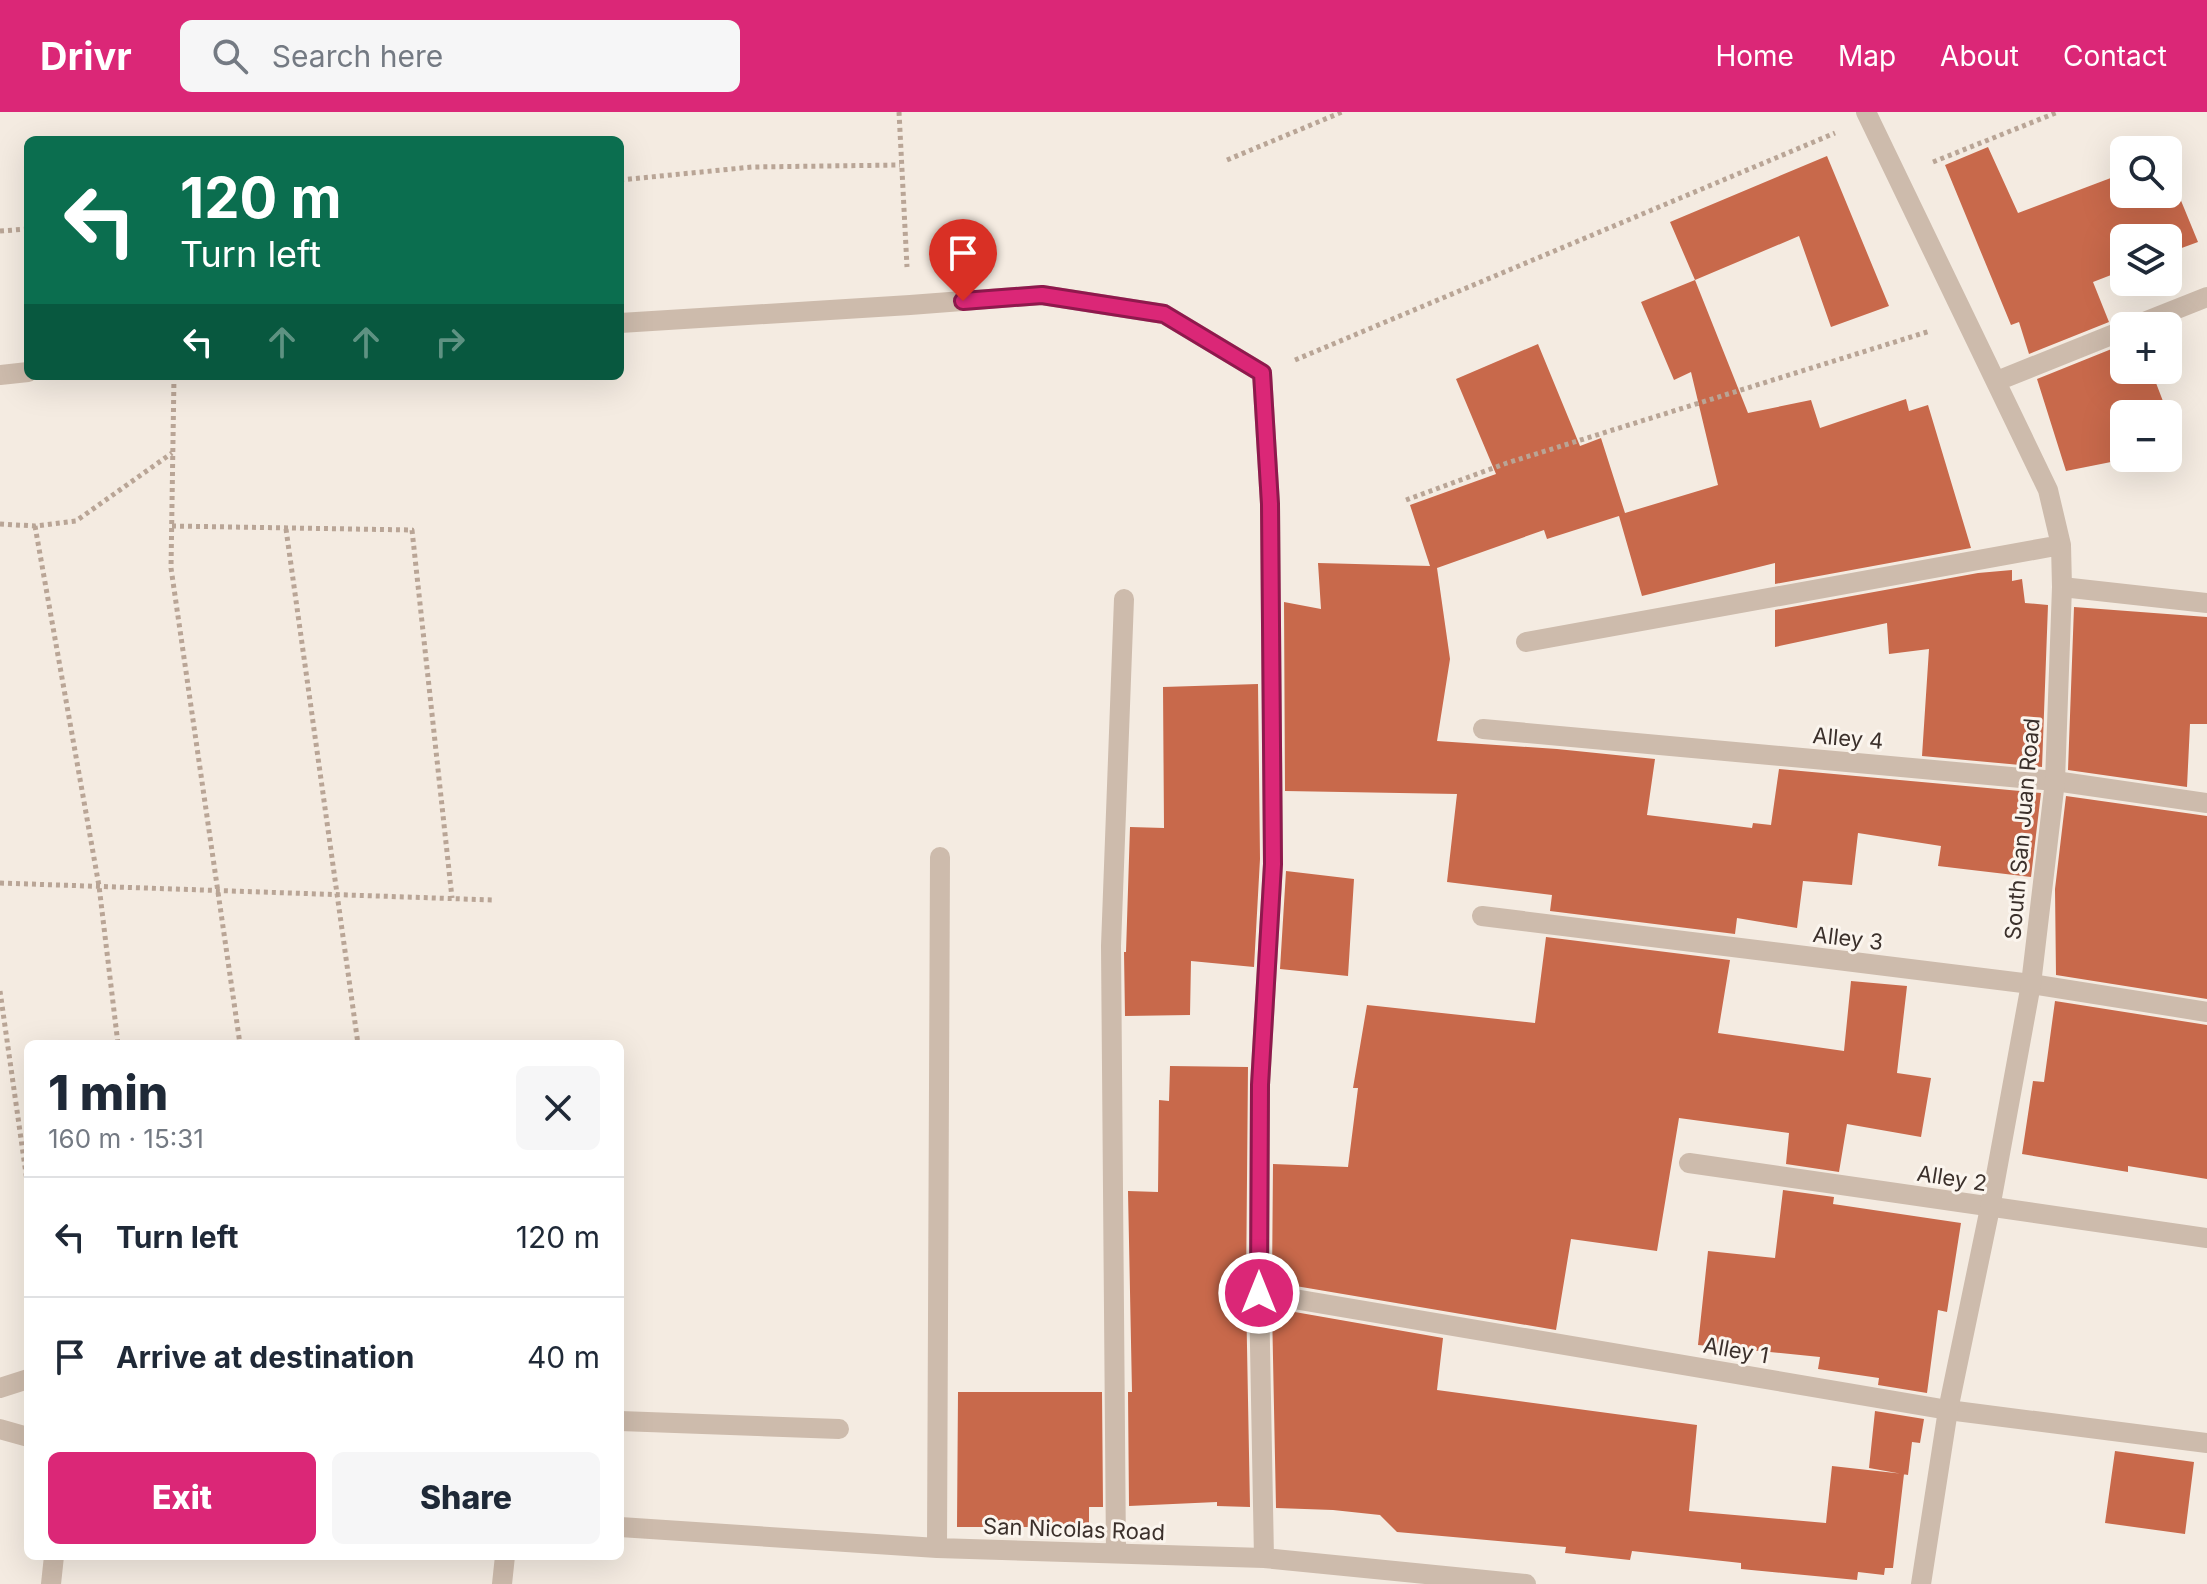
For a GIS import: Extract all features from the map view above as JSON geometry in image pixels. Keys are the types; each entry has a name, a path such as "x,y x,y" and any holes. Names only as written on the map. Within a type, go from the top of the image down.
{"street":[{"name":"South San Juan Road","path":"1868,115 2048,490 2061,545 2055,781 2031,984 1990,1208 1948,1410 1921,1584"},
{"path":"624,323 1042,295 1164,314 1262,373 1270,504 1273,864 1260,1085 1259,1293 1264,1558"},
{"path":"2169,312 2207,297"},
{"path":"1997,381 2110,336"},
{"path":"0,375 24,372"},
{"path":"1526,642 2061,545"},
{"path":"2062,587 2207,603"},
{"path":"1116,1554 1111,946 1124,599"},
{"name":"Alley 4","path":"1483,729 2055,781 2207,803"},
{"path":"937,1548 940,857"},
{"name":"Alley 3","path":"1482,916 2031,984 2207,1012"},
{"name":"Alley 2","path":"1689,1163 2207,1238"},
{"name":"Alley 1","path":"1259,1293 1948,1410 2207,1443"},
{"path":"0,1388 24,1380"},
{"path":"624,1421 839,1429"},
{"path":"0,1429 24,1436"},
{"name":"San Nicolas Road","path":"624,1527 937,1548 1264,1558 1526,1584"},
{"path":"51,1584 54,1560"},
{"path":"502,1584 505,1560"}],"path":[{"path":"899,112 910,305"},
{"path":"1227,160 1342,112"},
{"path":"1898,176 2058,112"},
{"path":"1262,373 1868,115"},
{"path":"624,180 752,167 900,165"},
{"path":"0,231 24,229"},
{"path":"1406,500 1507,463 1965,320"},
{"path":"174,380 171,568 239,1040"},
{"path":"0,524 35,526 76,521 173,452"},
{"path":"35,526 99,886 118,1040"},
{"path":"172,526 412,530 452,898"},
{"path":"286,529 357,1040"},
{"path":"0,883 493,900"},
{"path":"0,991 24,1160"}],"building":[{"path":"1988,147 2018,213 2110,178 2110,208 2182,208 2182,203 2198,242 2182,248 2182,224 2110,224 2110,275 2093,282 2109,322 2029,354 2019,322 2011,325 1945,165"},
{"path":"1827,156 1889,306 1831,327 1799,236 1695,280 1670,222"},
{"path":"1695,280 1748,413 1811,400 1820,428 1906,399 1909,411 1928,405 1971,548 1775,584 1775,563 1642,596 1619,516 1547,539 1544,530 1437,568 1450,659 1437,741 1655,759 1647,815 1752,828 1753,823 1771,825 1779,769 2041,793 2031,877 1938,866 1941,846 1858,833 1852,885 1803,881 1797,928 1737,918 1735,934 1550,911 1552,895 1447,882 1457,794 1285,791 1284,602 1321,609 1318,563 1430,566 1410,505 1496,474 1456,379 1538,344 1580,446 1601,438 1625,513 1718,485 1691,372 1674,380 1641,302"},
{"path":"2110,350 2110,384 2156,384 2163,400 2110,400 2110,462 2066,471 2037,379"},
{"path":"2012,570 2012,581 2022,579 2025,603 2048,605 2042,767 1922,756 1929,649 1889,654 1887,623 1775,647 1775,610 1978,573"},
{"path":"2074,607 2207,617 2207,724 2190,724 2187,787 2068,770"},
{"path":"1258,684 1260,859 1254,967 1191,961 1190,1015 1125,1016 1124,952 1130,827 1164,828 1163,687"},
{"path":"2066,796 2207,816 2207,999 2056,975 2055,889"},
{"path":"1286,871 1354,879 1348,976 1280,969"},
{"path":"1546,937 1730,960 1718,1033 1844,1051 1851,981 1907,986 1897,1073 1931,1078 1921,1137 1847,1124 1839,1172 1786,1164 1789,1133 1679,1118 1657,1251 1571,1239 1556,1330 1272,1282 1273,1164 1348,1167 1358,1088 1353,1088 1367,1005 1535,1023"},
{"path":"2055,1001 2207,1025 2207,1179 2128,1166 2128,1172 2022,1154 2033,1081 2044,1082"},
{"path":"1170,1066 1248,1067 1246,1293 1250,1507 1217,1506 1217,1502 1129,1506 1128,1392 1132,1392 1128,1191 1158,1192 1159,1100 1169,1101"},
{"path":"1783,1190 1834,1197 1833,1204 1961,1223 1947,1312 1938,1310 1927,1393 1878,1385 1879,1378 1818,1369 1820,1357 1698,1345 1708,1251 1775,1258"},
{"path":"1272,1308 1443,1338 1437,1390 1697,1425 1689,1511 1826,1523 1832,1466 1904,1474 1893,1568 1885,1568 1884,1575 1858,1572 1857,1580 1741,1569 1741,1563 1632,1551 1630,1560 1565,1553 1566,1547 1397,1532 1380,1515 1276,1508"},
{"path":"958,1392 1102,1392 1103,1507 1089,1507 1089,1527 957,1527"},
{"path":"1875,1411 1924,1419 1920,1443 1912,1442 1908,1475 1869,1468"},
{"path":"2115,1451 2194,1462 2185,1534 2105,1523"}],"route":[{"path":"963,301 1042,295 1164,314 1262,373 1270,504 1273,864 1260,1085 1259,1293"}]}
